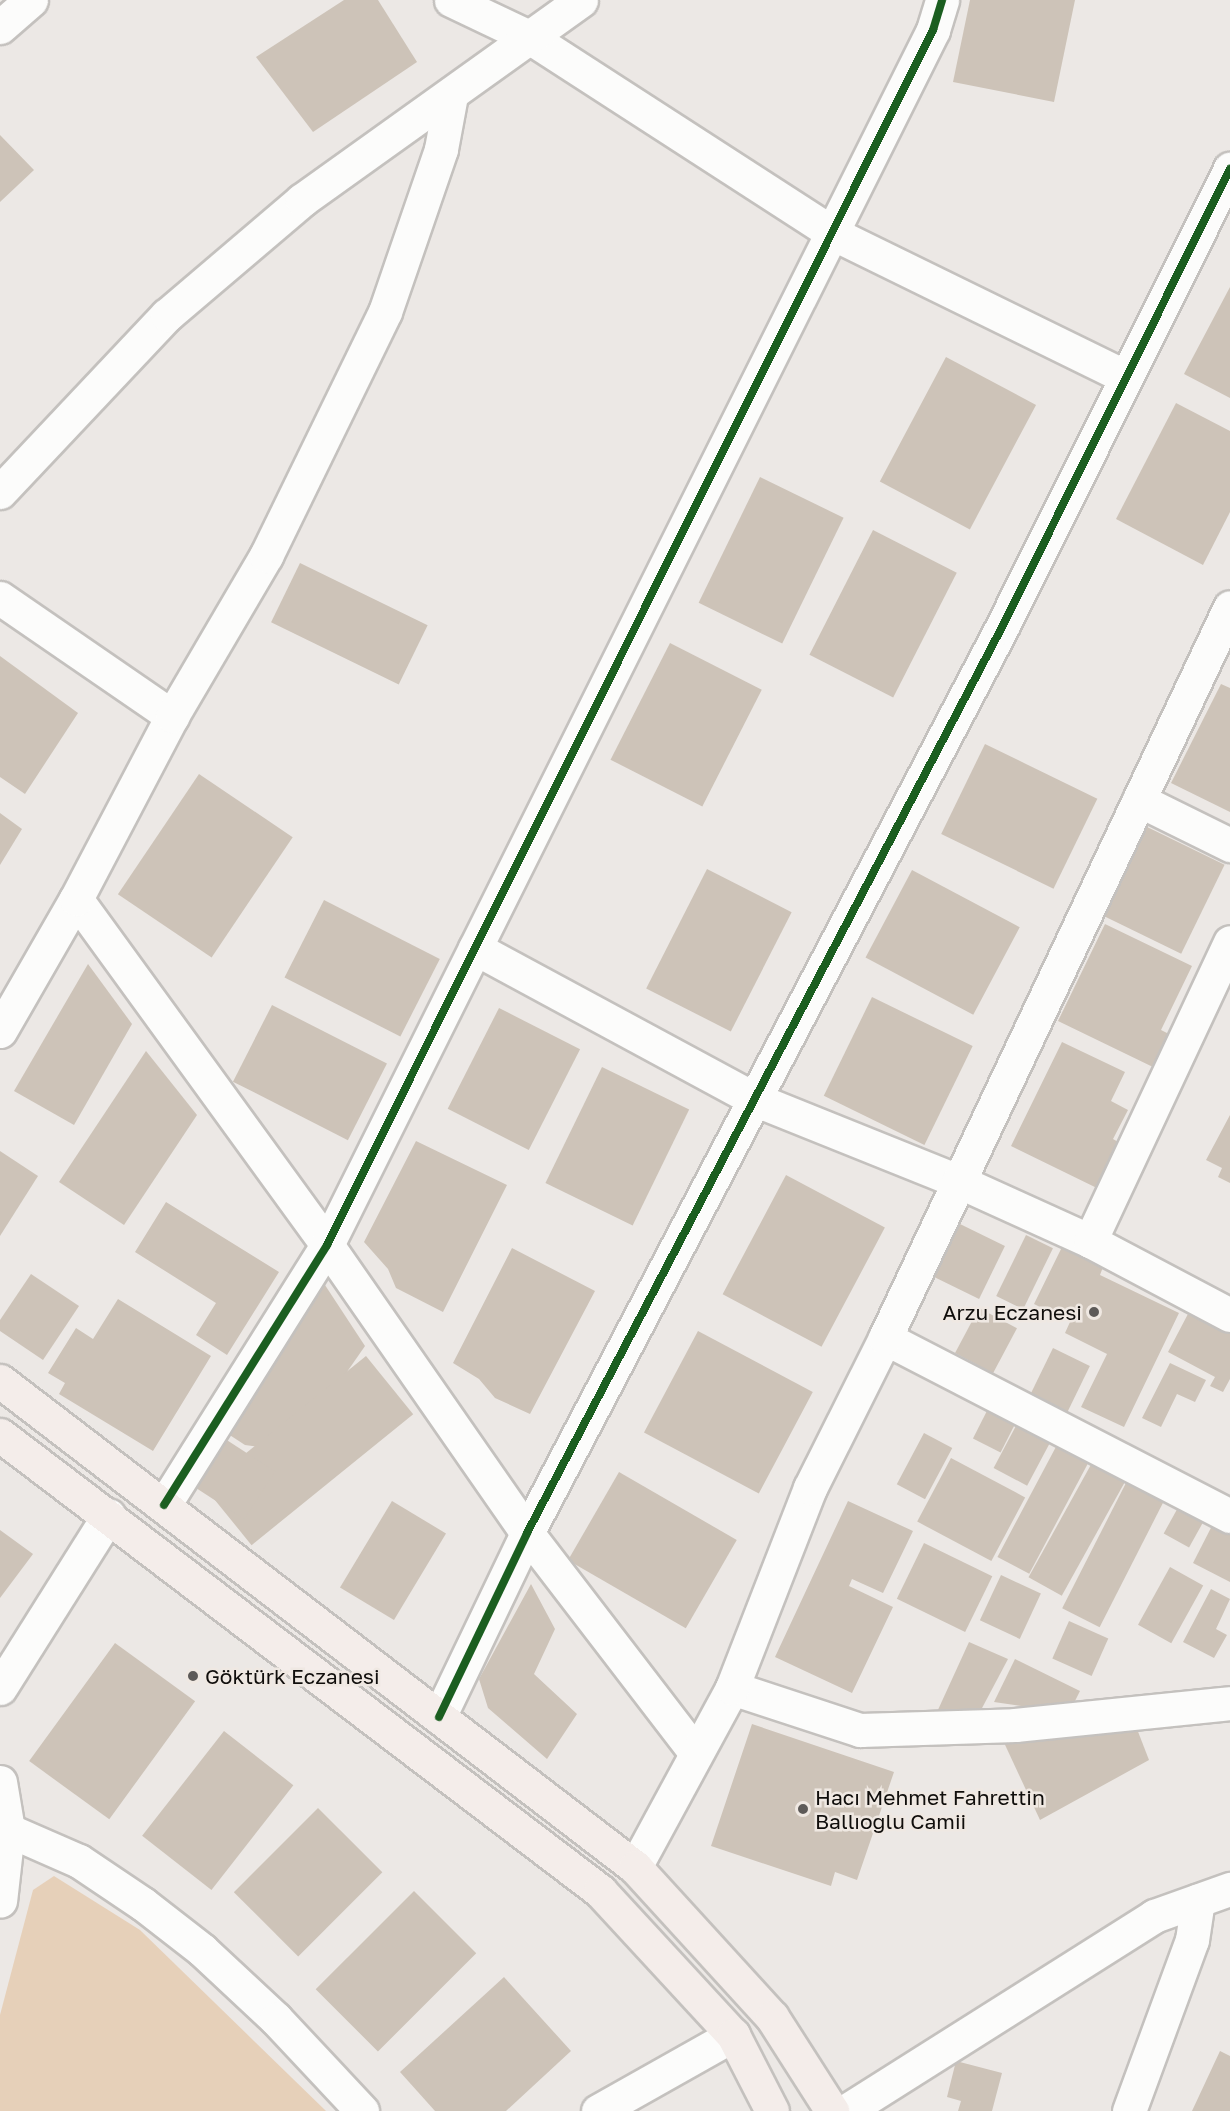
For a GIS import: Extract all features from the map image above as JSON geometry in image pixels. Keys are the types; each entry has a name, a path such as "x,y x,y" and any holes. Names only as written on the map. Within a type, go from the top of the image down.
{"main road":[{"path":"0,1382 635,1867 772,2017 832,2111"},
{"path":"0,1435 109,1515 600,1891 733,2035 772,2111"}],"street":[{"path":"0,27 31,0"},
{"path":"451,0 531,38 832,232 1126,377"},
{"path":"0,492 167,315 302,200 581,0"},
{"path":"164,1505 327,1245 933,30 942,0"},
{"path":"0,1030 11,989 76,899 172,716 266,556 385,312 441,149 451,95"},
{"path":"439,1717 526,1533 1002,627 1230,169"},
{"path":"0,598 172,716"},
{"path":"635,1867 695,1752 732,1688 810,1488 885,1338 1230,607"},
{"path":"1139,800 1230,845"},
{"path":"76,899 327,1245 526,1533 695,1752"},
{"path":"1090,1241 1230,942"},
{"path":"475,948 754,1099 958,1181 1090,1241 1230,1315"},
{"path":"885,1338 1230,1516"},
{"path":"0,1688 109,1515"},
{"path":"732,1688 860,1730 1015,1725 1230,1703"},
{"path":"0,1782 8,1830 0,1901"},
{"path":"8,1830 79,1862 142,1904 202,1950 276,2019 362,2111"},
{"path":"846,2111 1154,1916 1230,1888"},
{"path":"1129,2111 1192,1940 1198,1900"},
{"path":"598,2111 733,2035"}],"shaded area":[{"path":"54,1876 140,1930 326,2111 0,2111 0,2015 33,1890"}],"building":[{"path":"344,0 378,0 417,62 313,132 256,57"},
{"path":"970,0 1075,0 1054,102 953,82"},
{"path":"0,135 34,170 0,202"},
{"path":"1230,287 1230,398 1184,374"},
{"path":"946,357 1036,405 970,529 880,481"},
{"path":"1176,403 1230,431 1230,512 1203,565 1116,519"},
{"path":"760,477 844,518 782,644 699,603"},
{"path":"873,530 957,573 893,697 809,655"},
{"path":"300,563 428,625 399,685 271,622"},
{"path":"670,643 762,690 702,806 611,760"},
{"path":"0,656 78,713 25,794 0,777"},
{"path":"1221,684 1230,688 1230,812 1171,783"},
{"path":"985,744 1097,799 1054,889 941,834"},
{"path":"199,774 293,837 212,957 118,894"},
{"path":"0,813 22,829 0,865"},
{"path":"1141,824 1225,865 1181,954 1098,913"},
{"path":"707,869 792,912 731,1032 646,988"},
{"path":"912,870 1020,927 973,1015 866,957"},
{"path":"324,900 440,959 400,1037 285,978"},
{"path":"1105,924 1192,966 1161,1030 1171,1035 1155,1068 1058,1021"},
{"path":"88,964 132,1024 74,1125 14,1091"},
{"path":"872,997 973,1046 924,1145 824,1096"},
{"path":"272,1005 387,1064 348,1140 233,1082"},
{"path":"499,1008 580,1049 529,1150 448,1109"},
{"path":"1062,1042 1125,1072 1111,1101 1128,1110 1113,1139 1125,1146 1103,1191 1011,1146"},
{"path":"146,1051 197,1115 124,1225 59,1182"},
{"path":"602,1067 689,1110 633,1225 545,1183"},
{"path":"1230,1115 1230,1183 1218,1177 1222,1168 1206,1160"},
{"path":"416,1141 507,1185 443,1312 396,1288 388,1269 364,1242"},
{"path":"0,1151 38,1176 0,1236"},
{"path":"786,1175 885,1228 822,1347 723,1294"},
{"path":"166,1202 279,1272 227,1355 196,1335 216,1303 135,1252"},
{"path":"960,1224 1005,1246 979,1299 934,1277"},
{"path":"1026,1235 1053,1248 1023,1309 996,1296"},
{"path":"1062,1247 1103,1267 1100,1275 1179,1313 1124,1427 1081,1407 1107,1354 1065,1333 1070,1322 1034,1304"},
{"path":"512,1248 595,1291 530,1414 495,1398 479,1379 453,1363"},
{"path":"31,1274 79,1306 43,1360 0,1331 0,1320"},
{"path":"321,1279 365,1346 292,1451 245,1445 222,1430"},
{"path":"118,1299 211,1356 153,1451 59,1394 65,1383 48,1373 76,1328 93,1339"},
{"path":"979,1308 1017,1328 993,1373 955,1353"},
{"path":"1189,1312 1230,1333 1230,1379 1223,1392 1210,1386 1215,1377 1168,1352"},
{"path":"698,1331 813,1392 759,1494 644,1433"},
{"path":"1053,1348 1090,1366 1066,1415 1029,1397"},
{"path":"366,1356 413,1414 252,1545 204,1487"},
{"path":"1170,1363 1206,1380 1195,1402 1177,1394 1161,1427 1142,1418"},
{"path":"992,1401 1020,1415 1001,1452 973,1438"},
{"path":"1018,1422 1052,1440 1027,1486 994,1468"},
{"path":"924,1433 952,1448 925,1499 897,1484"},
{"path":"219,1435 275,1471 244,1519 188,1483"},
{"path":"1058,1443 1090,1460 1029,1574 997,1557"},
{"path":"951,1458 1025,1497 991,1561 917,1522"},
{"path":"1093,1461 1126,1479 1062,1596 1029,1577"},
{"path":"619,1472 737,1540 686,1628 568,1560"},
{"path":"1128,1479 1165,1498 1100,1627 1062,1608"},
{"path":"1185,1495 1210,1509 1189,1548 1164,1533"},
{"path":"392,1501 446,1533 394,1620 340,1588"},
{"path":"848,1501 913,1531 883,1593 852,1579 849,1586 893,1607 852,1693 775,1657"},
{"path":"1217,1516 1230,1522 1230,1582 1193,1563"},
{"path":"0,1530 33,1554 0,1598"},
{"path":"924,1543 992,1576 965,1632 897,1599"},
{"path":"1170,1567 1203,1585 1171,1643 1138,1625"},
{"path":"1001,1575 1041,1594 1020,1639 980,1620"},
{"path":"531,1584 555,1629 534,1674 577,1714 547,1759 488,1708 479,1679"},
{"path":"1211,1589 1230,1599 1216,1629 1227,1635 1214,1658 1183,1642"},
{"path":"1069,1621 1108,1638 1092,1676 1052,1658"},
{"path":"969,1642 1008,1659 981,1710 937,1712"},
{"path":"115,1643 195,1701 109,1819 29,1761"},
{"path":"1015,1659 1080,1691 1069,1713 994,1702"},
{"name":"Hacı Mehmet Fahrettin Ballıoğlu Camii","path":"752,1724 894,1772 857,1880 835,1872 831,1886 711,1846"},
{"path":"1137,1729 1149,1760 1040,1820 1000,1734"},
{"path":"224,1731 293,1785 211,1890 142,1836"},
{"path":"318,1808 382,1872 298,1956 234,1892"},
{"path":"414,1891 476,1953 378,2052 316,1989"},
{"path":"504,1977 571,2051 506,2111 435,2111 400,2072"},
{"path":"1220,2051 1230,2056 1230,2111 1192,2111"},
{"path":"956,2061 1002,2073 992,2111 958,2111 961,2101 947,2097"}],"cycle path":[{"path":"164,1505 327,1245 933,30 942,0"},
{"path":"439,1717 527,1533 1002,627 1230,169"}],"place":[{"name":"Arzu Eczanesi","path":"1094,1312"},
{"name":"Göktürk Eczanesi","path":"193,1676"},
{"name":"Hacı Mehmet Fahrettin Ballıoğlu Camii","path":"803,1809"}]}
